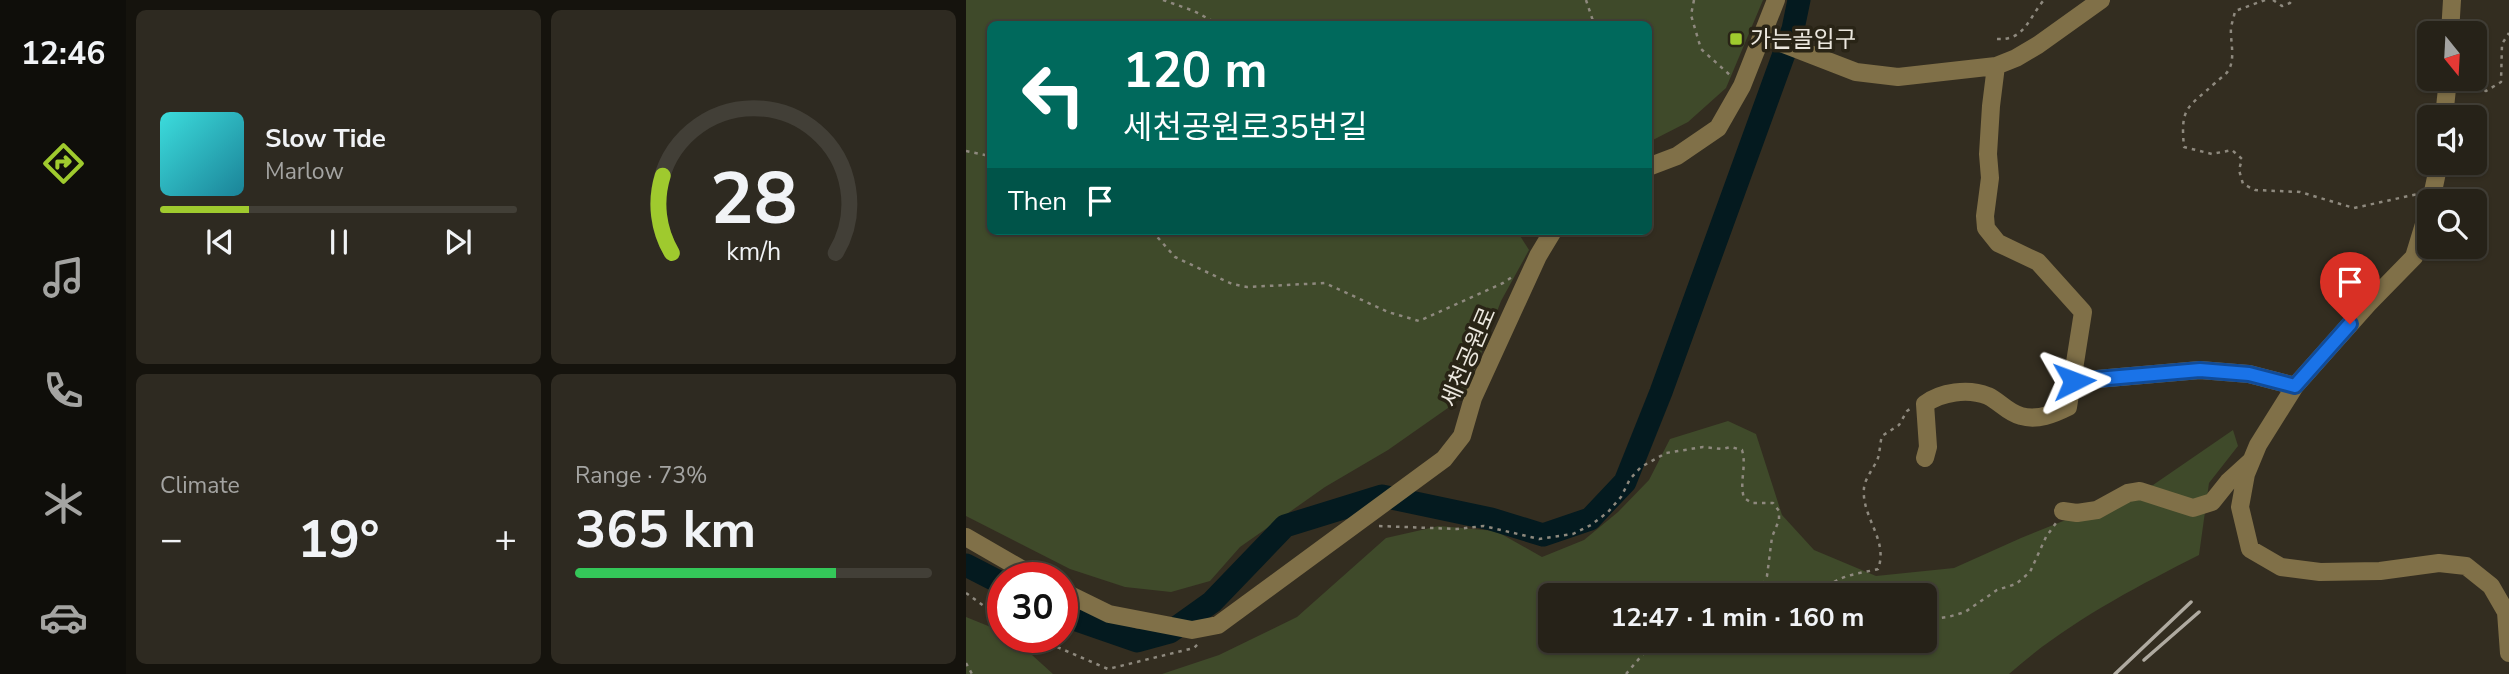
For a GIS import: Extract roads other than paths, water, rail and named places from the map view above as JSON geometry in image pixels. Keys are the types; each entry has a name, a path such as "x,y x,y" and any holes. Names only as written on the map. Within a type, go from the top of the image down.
{"street":[{"path":"1652,165 1677,156 1718,128 1766,38 1776,0"},
{"path":"1766,38 1856,72 1898,77 1996,66 2016,58 2101,0"},
{"path":"2451,21 2452,0"},
{"path":"1924,458 1928,447 1925,404 1936,396 1963,392 1989,396 2021,416 2048,416 2068,407 2074,381 2083,312 2038,262 1998,243 1986,228 1990,178 1988,154 1996,66"},
{"name":"세천공원로","path":"1078,599 1109,614 1164,626 1192,630 1218,625 1409,486 1444,459 1462,436 1473,398 1538,256 1551,235"},
{"path":"2417,247 2414,257 2368,303 2295,386 2258,445 2246,474 2240,507 2250,549 2281,567 2320,572 2380,571 2439,563 2466,566 2491,586 2506,612 2509,653"},
{"path":"2074,381 2200,370 2249,374 2295,386"},
{"path":"2063,511 2077,513 2097,510 2128,493 2140,491 2193,508 2211,502 2252,460"},
{"path":"966,537 1009,562"}],"waterway":[{"path":"1078,621 1137,641 1170,632 1212,602 1285,526 1382,496 1491,519 1543,535 1590,519 1625,482 1661,392 1793,29 1799,0"},
{"path":"966,565 987,576"}],"railway":[{"path":"2115,674 2191,602"},
{"path":"2144,660 2199,612"}],"place":[{"name":"가는골입구","path":"1736,39"}]}
